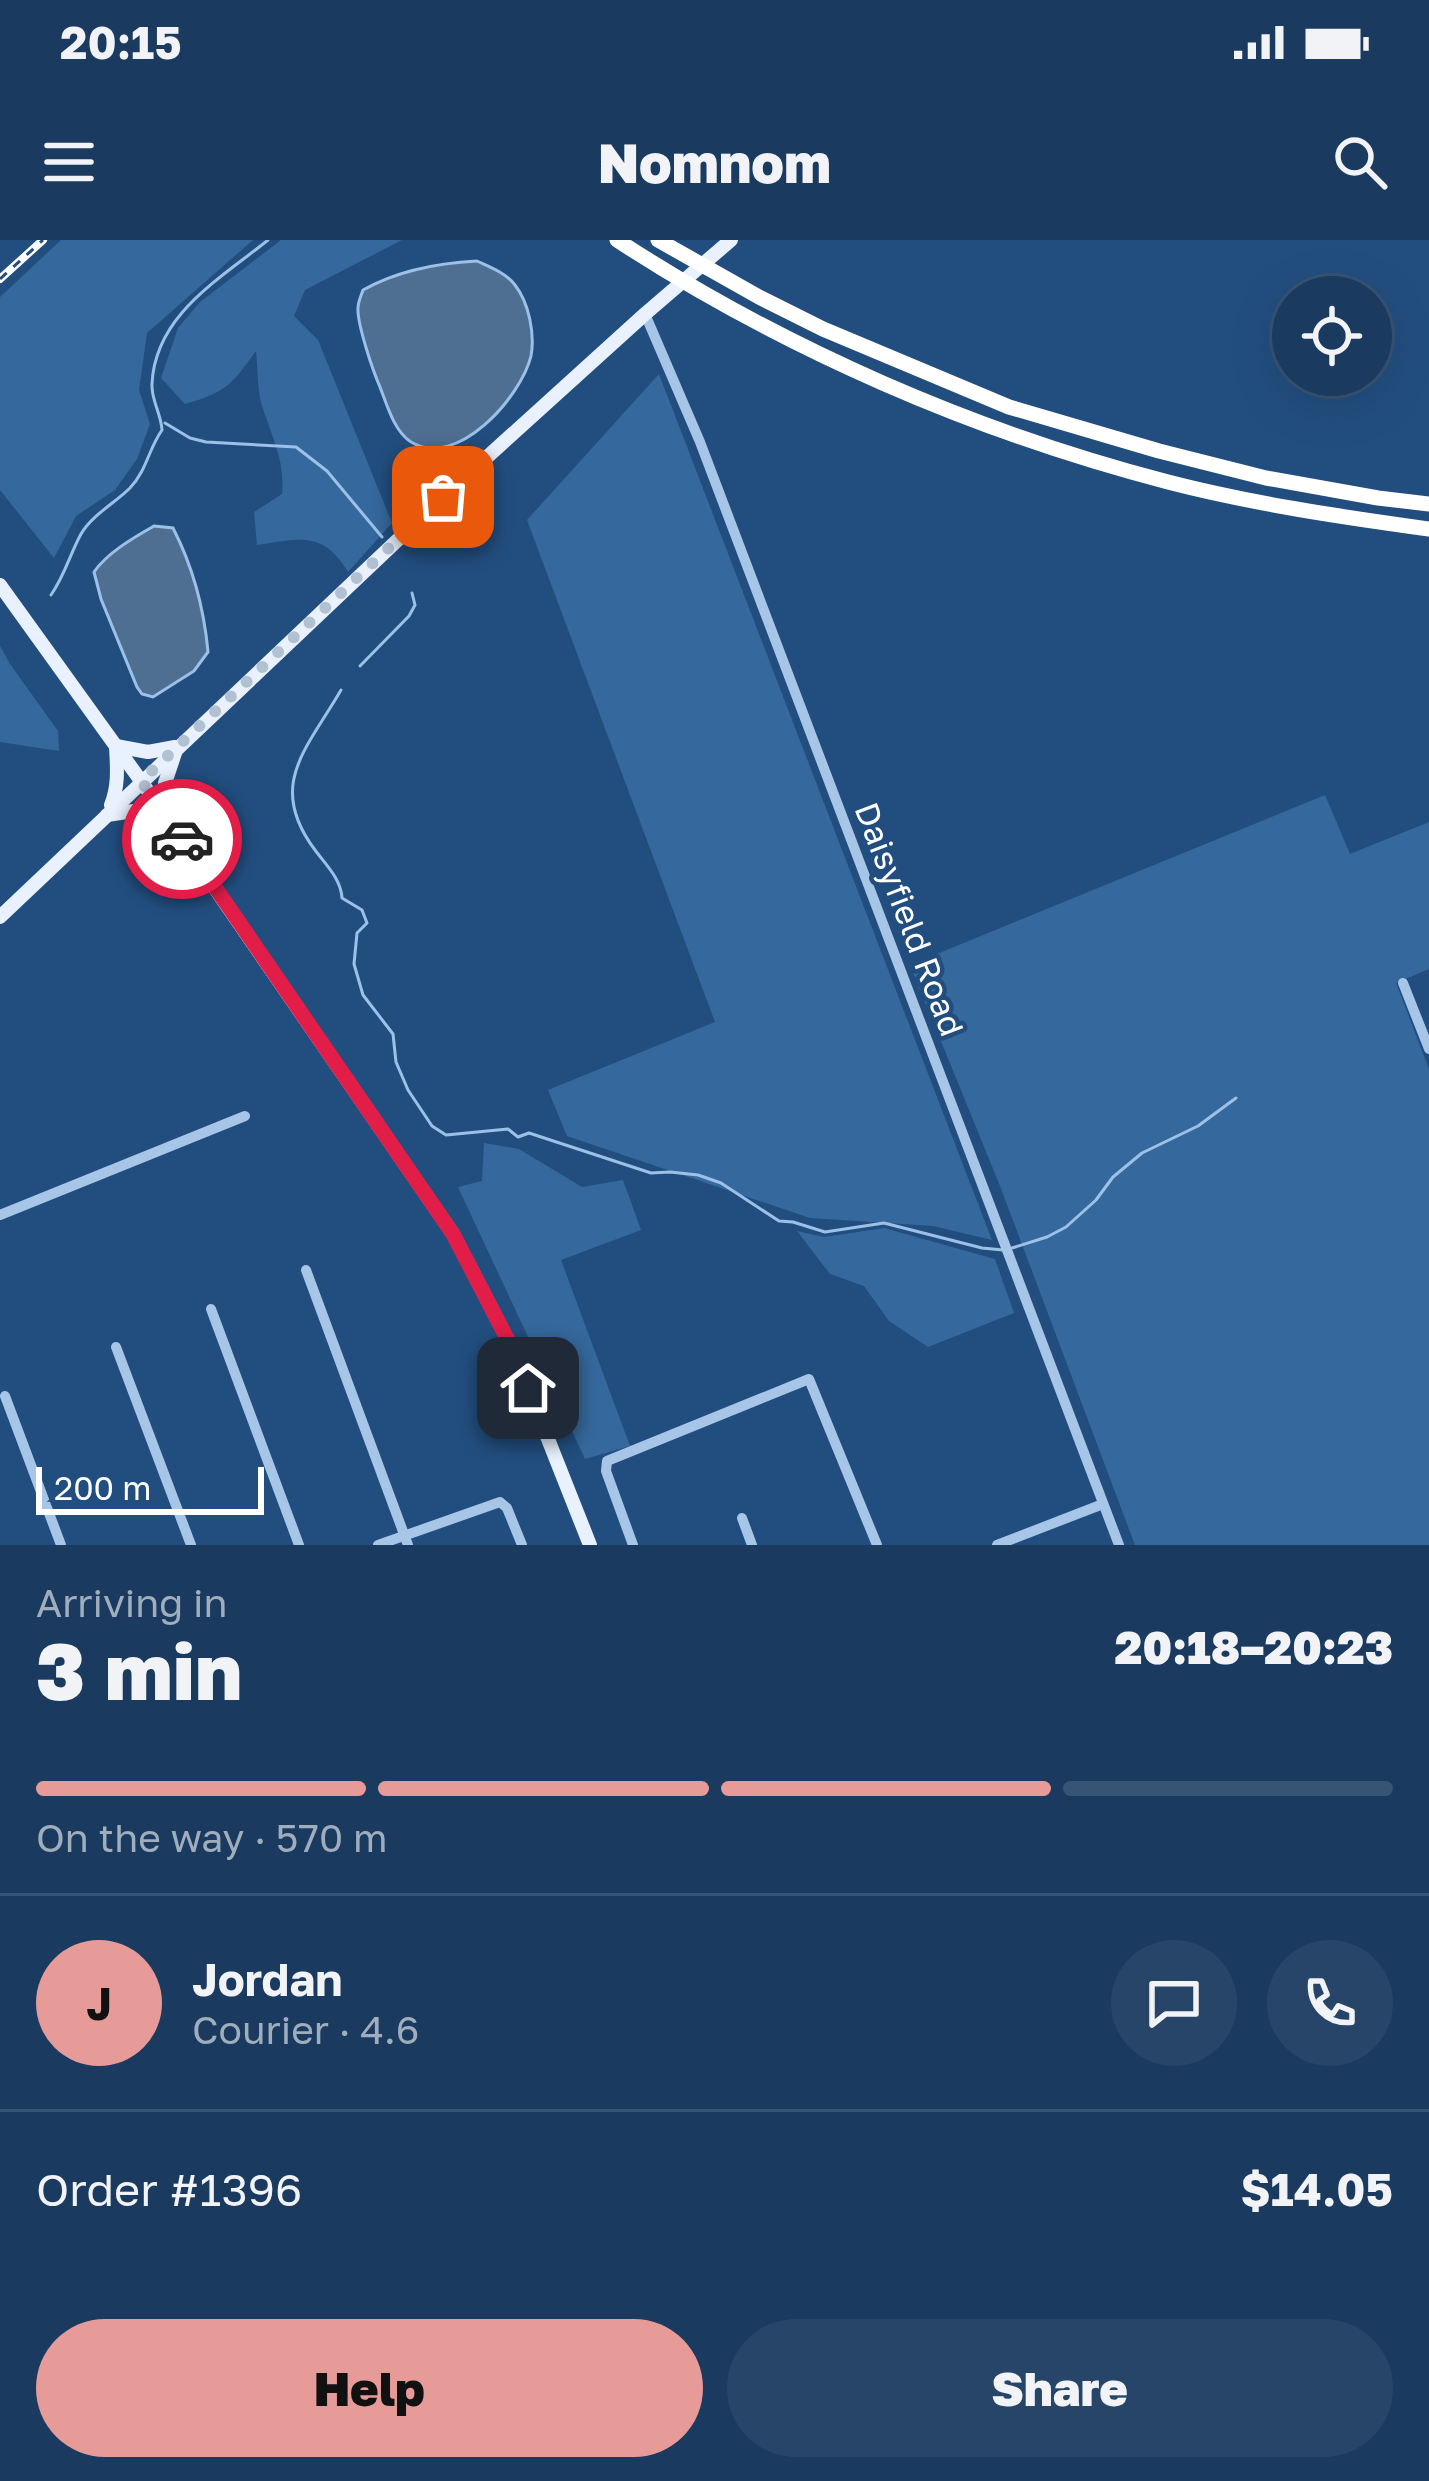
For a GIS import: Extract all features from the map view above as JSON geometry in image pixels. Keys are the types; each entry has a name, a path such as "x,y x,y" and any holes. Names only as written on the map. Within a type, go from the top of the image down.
{"highway":[{"path":"617,240 832,362 1011,435 1169,482 1322,514 1429,530"},
{"path":"663,243 759,297 907,366 1009,406 1266,478 1429,504"}],"main road":[{"path":"0,917 443,497 730,240"},
{"path":"0,585 453,1234 512,1348 590,1545"},
{"path":"116,746 148,752 178,746"},
{"path":"106,815 116,793 116,746"},
{"path":"166,818 165,783 178,746"},
{"path":"106,815 134,811 166,818"}],"street":[{"name":"Daisyfield Road","path":"645,314 700,442 1119,1545"},
{"path":"1403,983 1429,1049"},
{"path":"0,1214 245,1116"},
{"path":"305,1270 406,1540"},
{"path":"211,1309 299,1545"},
{"path":"116,1347 190,1545"},
{"path":"633,1545 606,1471 608,1461 808,1379 877,1545"},
{"path":"5,1396 61,1545"},
{"path":"378,1545 406,1540 500,1502 522,1545"},
{"path":"997,1545 1103,1504"},
{"path":"742,1518 752,1545"}],"shaded area":[{"path":"61,240 253,240 147,333 139,390 150,424 137,459 115,490 76,516 54,558 0,490 0,297"},
{"path":"281,240 402,240 305,290 294,316 318,340 392,523 348,572 329,549 309,540 257,545 254,512 282,494 282,471 261,402 256,351 227,385 185,404 161,378 178,328 200,302"},
{"path":"477,261 507,277 520,292 530,319 531,356 514,391 484,425 448,446 429,448 405,437 392,417 363,336 359,301 363,290 390,278"},
{"path":"659,374 992,1240 933,1226 810,1218 567,1136 548,1090 715,1022 527,520"},
{"path":"154,526 173,528 180,543 196,588 208,652 194,671 153,697 137,687 94,572 113,552"},
{"path":"0,646 58,731 59,751 0,742"},
{"path":"1325,795 1350,854 1429,822 1429,969 1396,983 1429,1069 1429,1545 1135,1545 1000,1186 910,965"},
{"path":"484,1143 519,1149 582,1187 623,1180 641,1230 561,1260 630,1446 585,1459 458,1187 482,1181"},
{"path":"884,1228 995,1259 1014,1313 928,1347 889,1321 864,1286 830,1274 797,1231 824,1237"}],"waterway":[{"path":"51,595 81,534 136,481 162,430 152,384 156,360 177,318 268,240"},
{"path":"165,423 206,442 296,447 327,471 382,537"},
{"path":"360,666 409,616 415,605 412,593"},
{"path":"341,690 297,768 294,806 301,827 336,878 342,898 362,910 367,923 357,933 354,964 363,995 393,1034 396,1062 432,1126 446,1135 508,1129 518,1137 529,1133 651,1173 698,1175 721,1183 779,1221 825,1232 884,1223 1003,1250"},
{"path":"1012,1248 1066,1227 1142,1153 1198,1126 1236,1098"}],"railway":[{"path":"0,279 43,240"}],"way so far":[{"path":"182,839 141,781 443,497"}],"route":[{"path":"182,839 453,1234 528,1388"}]}
